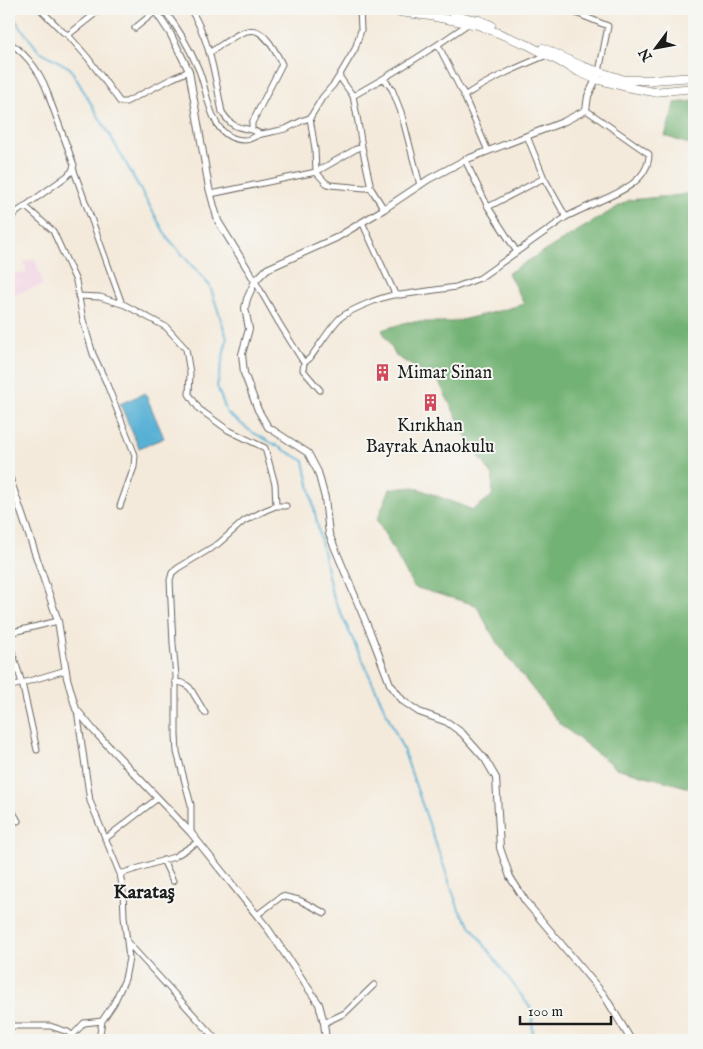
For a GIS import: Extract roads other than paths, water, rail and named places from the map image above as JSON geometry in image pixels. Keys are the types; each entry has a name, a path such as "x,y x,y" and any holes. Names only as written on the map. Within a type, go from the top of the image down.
{"main road":[{"path":"375,9 430,16 478,25 528,44 547,55 626,87 654,92 694,88"},
{"path":"416,9 479,20 529,41 597,75 625,80 694,77"}],"street":[{"path":"40,9 88,58 120,102 126,102 189,71"},
{"path":"68,36 101,9"},
{"path":"190,9 199,24 209,53 222,112 235,127 247,130 252,129 261,134"},
{"path":"158,10 188,48 199,70 214,118 221,129 233,138 247,140 310,118 322,98 334,84 355,49 361,30 360,9"},
{"path":"566,9 608,26 597,75 588,96 586,110"},
{"path":"134,28 158,10"},
{"path":"158,10 189,71 211,194 218,221 304,363 303,370 320,390"},
{"path":"353,96 384,79 468,24"},
{"path":"209,53 245,30 257,31 274,47 282,64 252,123 252,129"},
{"path":"9,42 32,62 41,75 71,155 73,168 122,304"},
{"path":"438,45 465,95 488,151"},
{"path":"464,96 514,68 547,55"},
{"path":"339,76 353,96 370,187 384,209"},
{"path":"384,79 392,89 401,112 420,185"},
{"path":"586,110 563,122 465,160 429,179 336,238 267,269 255,281 247,299 245,308 249,329 242,354 244,373 258,410 268,427 308,453 318,472 325,498 329,534 390,684 403,701 419,712 447,722 462,733 485,759 496,778 500,848 510,877 526,902 570,952 604,995 631,1040"},
{"path":"304,363 310,358 340,318 371,302 395,294 456,286 480,278 566,217 632,185 644,172 649,154 586,110"},
{"path":"310,118 315,149 316,172 330,185 370,187"},
{"path":"527,136 544,178 566,217"},
{"path":"211,194 316,172 362,147"},
{"path":"465,160 488,207 517,252"},
{"path":"9,220 67,176 73,168"},
{"path":"488,207 544,178"},
{"path":"25,206 53,231 76,281 82,320 93,354 135,455 134,467 120,506"},
{"path":"362,222 395,294"},
{"path":"78,296 100,297 122,304 166,326 186,349 190,373 189,394 200,409 228,430 266,448 275,484 276,506"},
{"path":"9,476 58,622 67,678 76,709 90,801 120,874 123,891 129,958 125,979 114,1004 102,1021 99,1040"},
{"path":"191,833 191,805 177,752 175,718 176,681 170,580 172,573 218,544 244,521 276,506 286,506"},
{"path":"9,633 58,622"},
{"path":"9,642 22,682 36,750"},
{"path":"9,687 66,670"},
{"path":"176,681 190,688 205,713"},
{"path":"76,709 95,732 191,833 268,929 318,1004 324,1023 326,1040"},
{"path":"105,839 158,798"},
{"path":"9,805 18,821"},
{"path":"120,874 174,856 198,842"},
{"path":"163,860 173,881"},
{"path":"257,915 282,896 299,900 325,913"},
{"path":"127,943 214,1037"},
{"path":"324,1023 345,1013 374,985"},
{"path":"9,1024 13,1026 50,1026 68,1032 74,1038 84,1023 102,1021"}],"water":[{"path":"145,393 164,438 139,448 120,404"}],"waterway":[{"path":"9,12 38,50 70,68 167,237 210,286 227,338 217,386 227,413 252,432 304,461 332,594 403,749 459,910 532,1010 533,1040"}],"place":[{"name":"Mimar Sinan","path":"383,373"},
{"name":"Kırıkhan Bayrak Anaokulu","path":"430,403"}],"district":[{"name":"Karataş","path":"144,892"}]}
